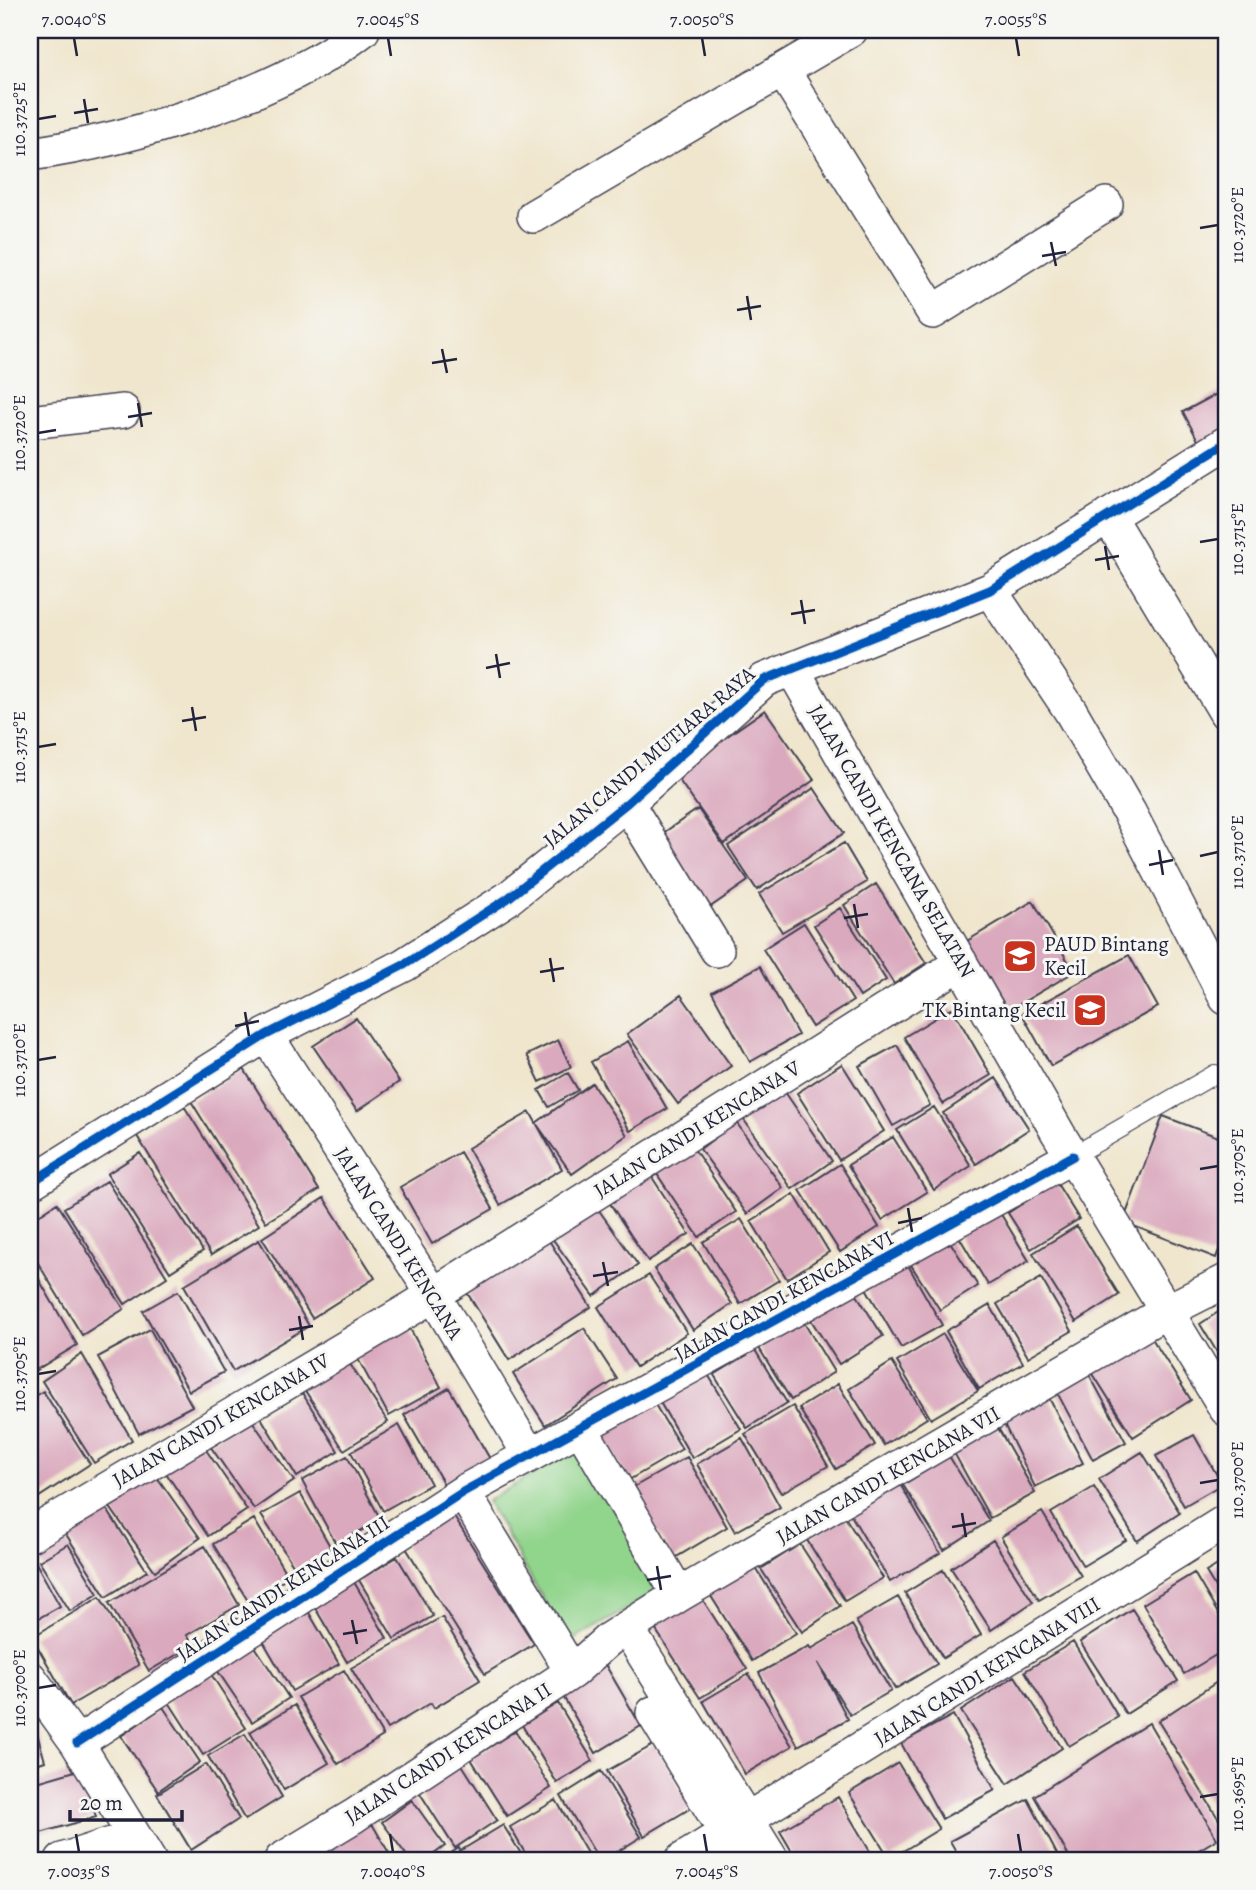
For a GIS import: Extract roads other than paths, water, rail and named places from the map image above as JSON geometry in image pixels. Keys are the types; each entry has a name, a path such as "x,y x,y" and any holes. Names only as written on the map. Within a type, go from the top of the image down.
{"street":[{"path":"30,154 71,149 200,111 280,79 345,44 363,30"},
{"path":"534,216 851,30"},
{"path":"783,71 933,312 1106,204"},
{"path":"30,422 123,411"},
{"name":"JALAN CANDI MUTIARA RAYA","path":"30,1183 256,1041 404,965 495,906 627,803 755,686 990,590 1226,443"},
{"path":"1108,516 1226,713"},
{"path":"990,590 1070,710 1116,790 1226,999"},
{"name":"JALAN CANDI KENCANA SELATAN","path":"793,670 1073,1156 1226,1409"},
{"path":"627,803 717,950"},
{"name":"JALAN CANDI KENCANA V","path":"424,1301 961,963"},
{"name":"JALAN CANDI KENCANA","path":"256,1041 424,1301 520,1459"},
{"name":"JALAN CANDI KENCANA VI","path":"520,1459 1073,1156"},
{"name":"JALAN CANDI KENCANA VII","path":"618,1633 1167,1311 1226,1281"},
{"name":"JALAN CANDI KENCANA IV","path":"30,1535 424,1301"},
{"path":"580,1427 679,1595"},
{"name":"JALAN CANDI KENCANA III","path":"76,1743 463,1492 520,1459"},
{"path":"463,1492 572,1672"},
{"name":"JALAN CANDI KENCANA VIII","path":"682,1860 738,1838 1226,1521"},
{"path":"618,1633 738,1838 772,1860"},
{"name":"JALAN CANDI KENCANA II","path":"281,1860 354,1816 572,1672 618,1633"},
{"path":"35,1697 76,1743 141,1849 62,1860"}],"lane":[{"path":"1073,1156 1215,1074"}],"place":[{"name":"PAUD Bintang Kecil","path":"1020,956"},
{"name":"TK Bintang Kecil","path":"1090,1010"}]}
